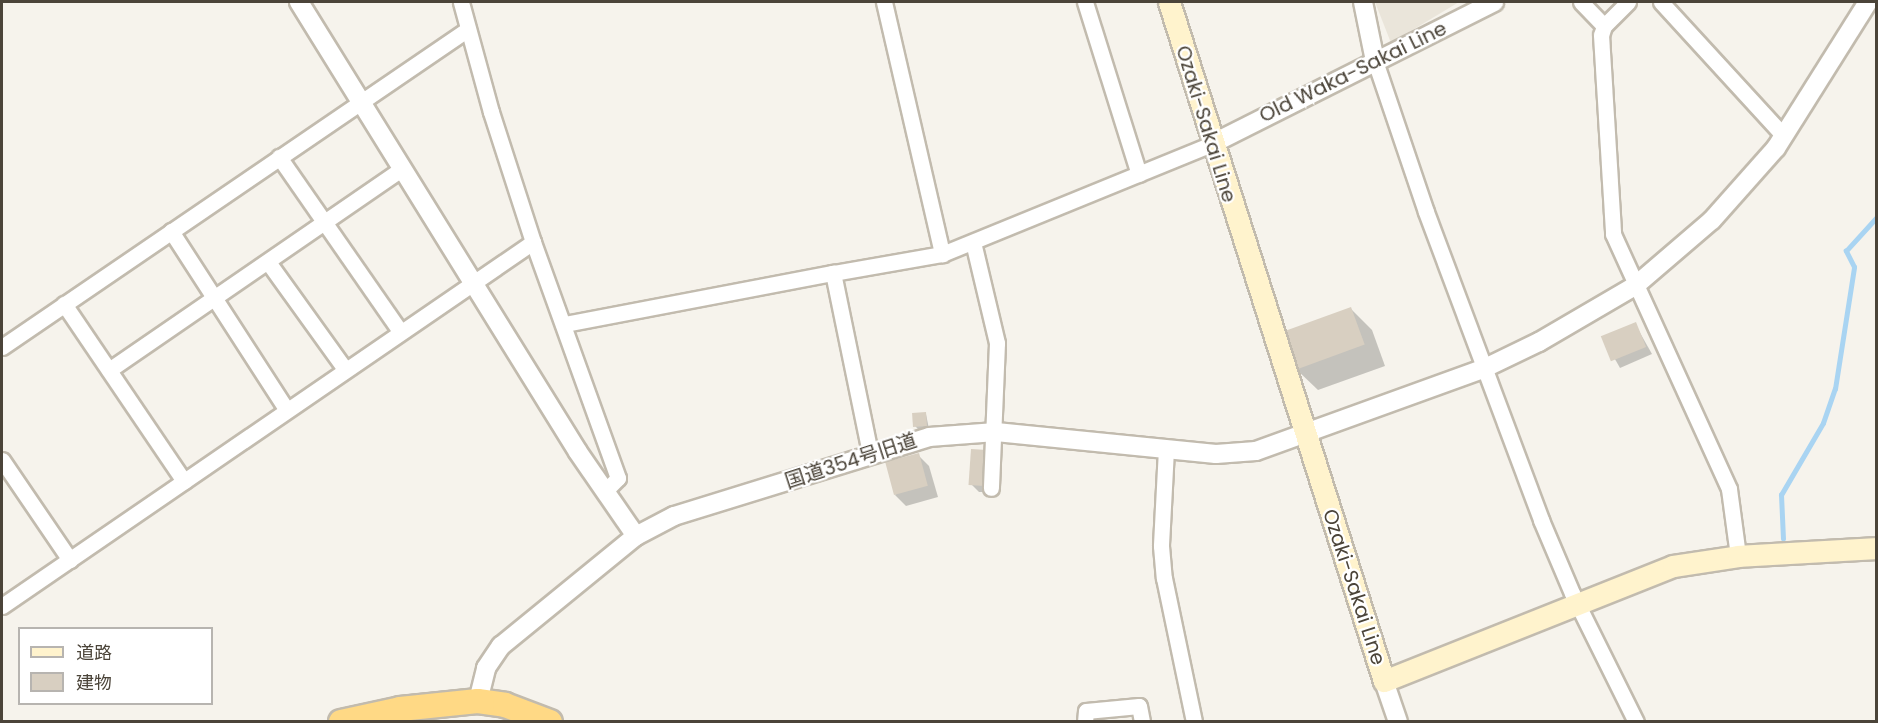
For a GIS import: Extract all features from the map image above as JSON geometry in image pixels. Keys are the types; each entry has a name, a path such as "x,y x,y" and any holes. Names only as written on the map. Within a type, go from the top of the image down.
{"highway":[{"path":"341,722 400,709 478,701 505,705 550,722"}],"main road":[{"name":"Ozaki-Sakai Line","path":"1169,2 1212,144 1384,681 1652,572 1701,560 1738,556 1876,548"}],"street":[{"path":"299,2 471,281 604,491 636,536"},
{"path":"461,2 533,242 566,324 618,478 604,491"},
{"path":"884,2 942,254"},
{"path":"1085,2 1139,174"},
{"path":"1363,2 1375,61 1541,520 1636,722"},
{"name":"Old Waka-Sakai Line","path":"1212,144 1494,2"},
{"path":"1581,2 1604,26 1611,222 1635,286 1730,489 1738,556"},
{"path":"1604,26 1628,2"},
{"path":"1661,2 1784,136"},
{"name":"国道354号旧道","path":"478,701 486,668 501,646 636,536 674,516 929,436 996,432 1166,449 1238,453 1306,435 1485,368 1580,321 1635,286 1712,220 1784,136 1868,2"},
{"path":"2,347 468,29"},
{"path":"566,324 942,254 1212,144"},
{"path":"279,157 400,331"},
{"path":"109,370 402,169"},
{"path":"171,231 287,410"},
{"path":"2,606 471,281 533,242"},
{"path":"973,242 997,344 996,432 991,488"},
{"path":"268,262 345,369"},
{"path":"833,273 870,453"},
{"path":"64,304 184,481"},
{"path":"1166,449 1161,546 1164,578 1194,722"},
{"path":"2,460 70,560"},
{"path":"1384,681 1398,722"},
{"path":"1085,722 1086,711 1139,706 1142,722"}],"shaded area":[{"path":"1375,2 1459,2 1391,43"}],"building":[{"path":"1351,307 1365,345 1295,370 1281,332"},
{"path":"1636,322 1646,347 1611,361 1601,336"},
{"path":"926,412 927,426 913,427 912,413"},
{"path":"971,449 987,450 984,486 968,485"},
{"path":"919,453 928,486 894,495 885,462"}],"waterway":[{"path":"1783,539 1781,495 1823,423 1835,389 1854,267 1846,251 1876,218"}]}
